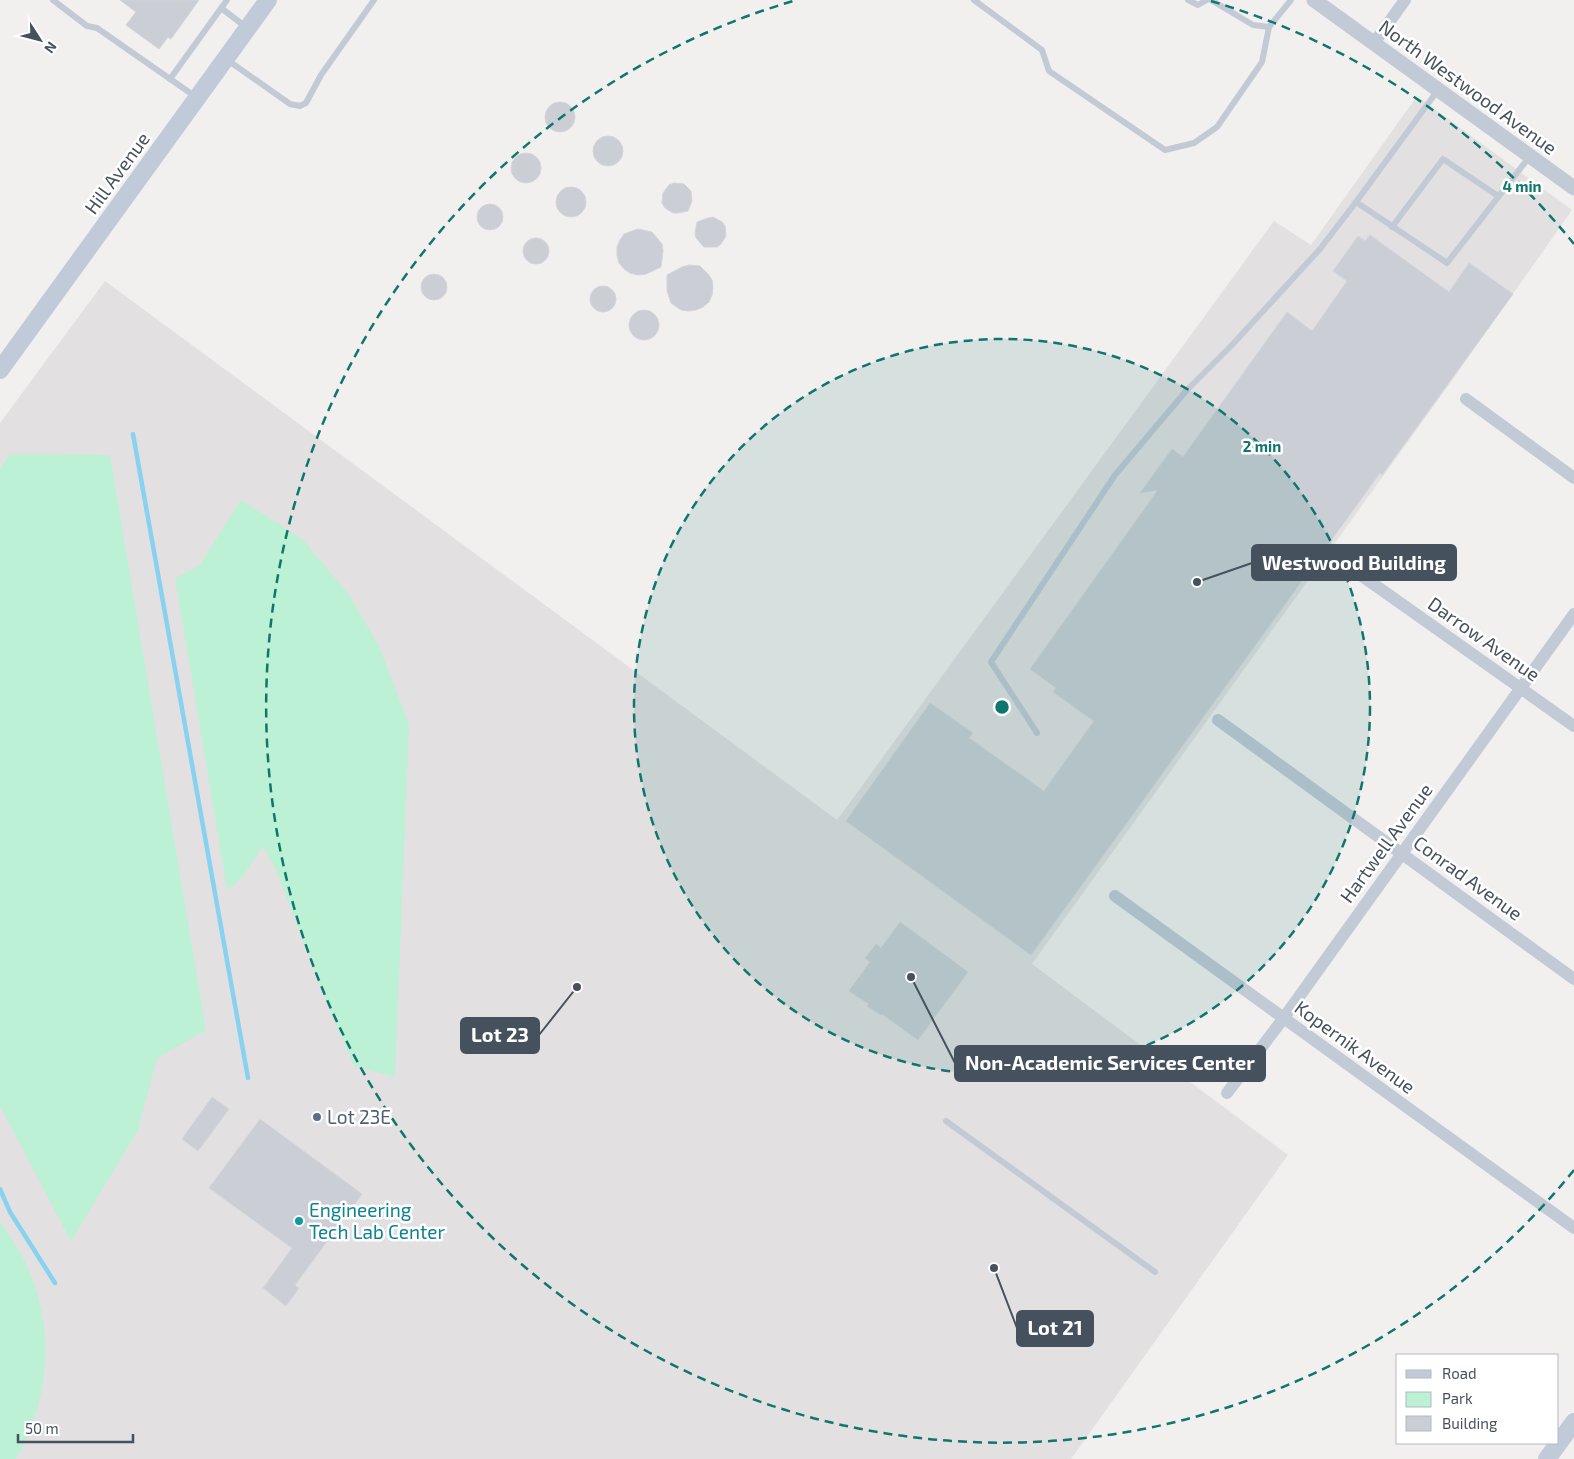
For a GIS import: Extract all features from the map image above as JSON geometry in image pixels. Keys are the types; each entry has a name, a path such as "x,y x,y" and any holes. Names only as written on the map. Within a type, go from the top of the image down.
{"main road":[{"name":"Hill Avenue","path":"0,370 268,0"},
{"path":"1559,1443 1574,1422"},
{"path":"1547,1459 1558,1444"}],"street":[{"name":"North Westwood Avenue","path":"1314,0 1574,188"},
{"path":"1374,43 1405,0"},
{"path":"1466,400 1574,478"},
{"name":"Darrow Avenue","path":"1348,566 1574,726"},
{"name":"Hartwell Avenue","path":"1227,1093 1574,614"},
{"name":"Conrad Avenue","path":"1218,720 1574,979"},
{"name":"Kopernik Avenue","path":"1115,896 1574,1228"}],"lane":[{"path":"53,0 87,26 97,28 197,98"},
{"path":"170,79 227,0"},
{"path":"225,59 290,104 300,106 306,103 321,75 374,0"},
{"path":"974,0 1042,50 1049,71 1165,150 1194,143 1217,126 1262,62 1269,27 1291,0"},
{"path":"1188,0 1198,5 1207,0"},
{"path":"1211,0 1253,26 1269,27"},
{"path":"221,8 248,28"},
{"path":"1037,734 991,662 1115,475 1186,391 1231,346 1320,250 1438,90"},
{"path":"1356,202 1447,263 1530,156"},
{"path":"1392,227 1444,159 1498,196"},
{"path":"946,1121 1155,1272"}],"shaded area":[{"path":"1417,96 1572,210 1453,379 1032,964 1288,1155 1071,1459 0,1459 0,423 105,281 837,820 1274,221 1311,245"}],"green space":[{"path":"10,454 110,455 206,1030 157,1058 138,1130 71,1241 0,1106 0,468"},
{"path":"241,500 302,539 347,592 378,644 409,724 395,1077 354,1066 327,1003 277,872 263,846 241,879 227,890 175,578 199,566"},
{"path":"0,1222 18,1249 32,1278 41,1307 45,1338 45,1369 40,1399 30,1430 16,1459 0,1459"}],"building":[{"path":"120,0 199,0 171,39 168,37 159,49 126,25 136,12"},
{"path":"560,102 571,106 575,117 571,128 560,132 549,128 545,117 549,106"},
{"path":"608,136 619,140 623,151 619,162 608,166 597,162 593,151 597,140"},
{"path":"526,153 537,157 541,168 537,179 526,183 515,179 511,168 515,157"},
{"path":"674,183 684,184 691,191 692,201 688,211 673,213 665,208 662,203 663,193 669,185"},
{"path":"571,187 582,191 586,202 582,213 571,217 560,213 556,202 560,191"},
{"path":"490,204 499,208 503,217 499,226 490,230 481,226 477,217 481,208"},
{"path":"713,217 725,226 726,236 717,247 704,247 696,238 697,222"},
{"path":"638,229 652,232 662,244 663,251 661,267 646,274 638,275 630,273 619,263 617,247 624,234"},
{"path":"1370,235 1449,292 1469,263 1513,294 1382,475 1380,473 1031,955 846,821 930,703 973,733 969,738 1044,791 1094,721 1053,692 1056,688 1030,669 1158,490 1140,493 1172,449 1183,457 1287,312 1312,331 1347,281 1333,271 1358,236 1365,241"},
{"path":"536,238 545,242 549,251 545,260 536,264 527,260 523,251 527,242"},
{"path":"689,265 700,266 712,280 713,288 709,302 696,310 688,311 681,310 671,303 667,291 667,275"},
{"path":"434,274 443,278 447,287 443,296 434,300 425,296 421,287 425,278"},
{"path":"603,286 612,290 616,299 612,308 603,312 594,308 590,299 594,290"},
{"path":"644,310 655,314 659,325 655,336 644,340 633,336 629,325 633,314"},
{"path":"900,922 968,972 918,1040 882,1014 867,1006 869,1004 849,991 870,962 865,958 876,944 881,948"},
{"path":"212,1097 229,1109 198,1151 182,1139"},
{"name":"Engineering Tech Lab Center","path":"260,1119 362,1194 295,1285 299,1288 286,1306 263,1288 292,1248 209,1188"}],"waterway":[{"path":"133,434 248,1078"},
{"path":"0,1189 10,1212 55,1283"}],"place":[{"name":"Westwood Building","path":"1197,582"},
{"name":"Non-Academic Services Center","path":"911,977"},
{"name":"Lot 23","path":"577,987"},
{"name":"Lot 23E","path":"317,1117"},
{"name":"Engineering Tech Lab Center","path":"299,1221"},
{"name":"Lot 21","path":"994,1268"}]}
